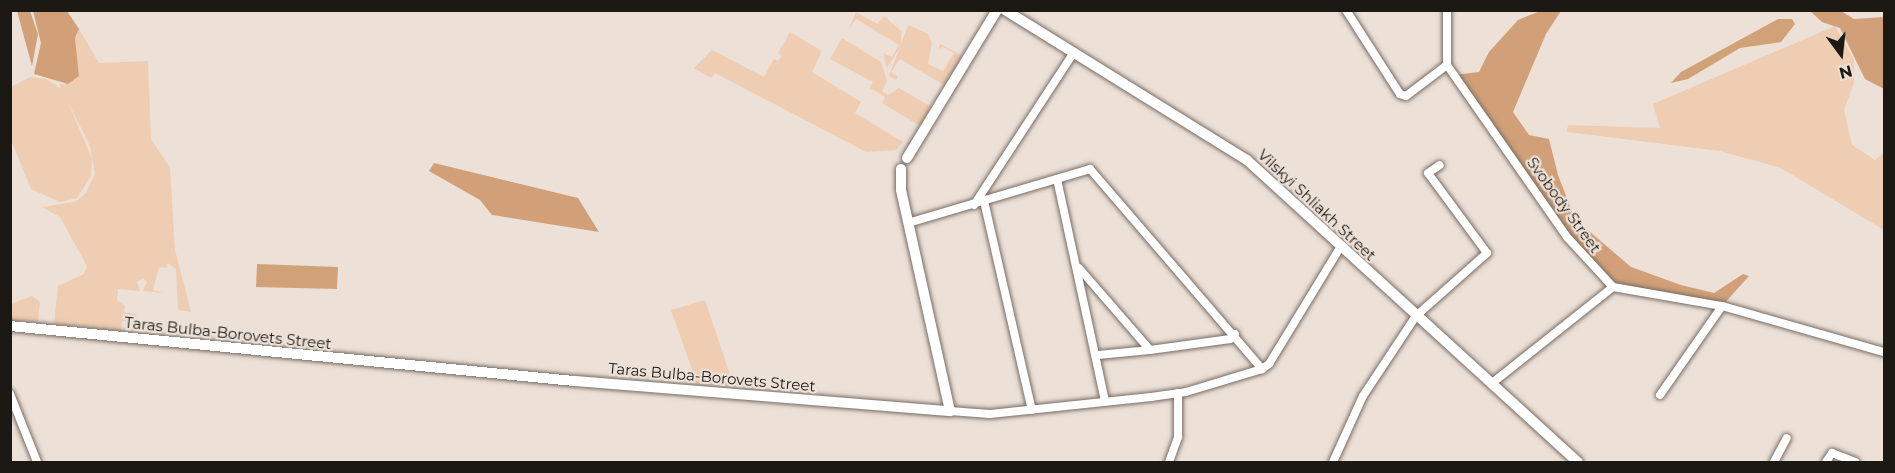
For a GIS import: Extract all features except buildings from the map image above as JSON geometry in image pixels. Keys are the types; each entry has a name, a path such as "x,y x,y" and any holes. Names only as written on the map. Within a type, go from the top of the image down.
{"street":[{"path":"950,411 901,190 901,170 997,10"},
{"name":"Vilskyi Shliakh Street","path":"1005,10 1238,153 1578,462"},
{"path":"1346,10 1400,94 1406,96 1447,65 1447,10"},
{"path":"974,205 1074,52"},
{"name":"Svobody Street","path":"1447,65 1567,237 1613,287"},
{"path":"1333,462 1363,396 1416,316 1487,253 1428,173 1440,165"},
{"path":"908,223 1090,170 1097,173 1235,334 1262,369 1269,364 1341,246"},
{"path":"1057,179 1098,355 1105,401"},
{"path":"984,201 1032,410"},
{"path":"1077,266 1150,350"},
{"path":"1491,384 1613,287 1722,306 1884,352"},
{"path":"1660,395 1722,306"},
{"name":"Taras Bulba-Borovets Street","path":"10,326 574,381 990,414 1178,393 1262,369"},
{"path":"1098,355 1230,339 1235,334"},
{"path":"1169,462 1178,437 1178,393"},
{"path":"10,394 37,462"},
{"path":"1774,462 1787,438"},
{"path":"1826,462 1832,453 1856,462"}],"shaded area":[{"path":"17,11 30,11 38,34 32,66"},
{"path":"33,11 67,11 79,29 75,38 79,76 68,84 34,74 41,43"},
{"path":"1540,11 1561,11 1546,34 1513,112 1529,135 1549,139 1558,175 1575,219 1631,267 1681,285 1714,293 1743,274 1749,276 1722,306 1613,287 1581,255 1454,75 1479,72 1489,52 1518,20"},
{"path":"1810,11 1841,11 1854,19 1884,17 1884,89 1865,79 1840,28 1822,22"},
{"path":"856,12 877,24 884,16 902,32 900,47 887,68 883,53 892,57 899,45 856,19 849,29"},
{"path":"1778,19 1792,19 1795,24 1781,42 1740,48 1688,79 1671,83 1681,72"},
{"path":"908,25 928,34 932,43 928,64 943,71 954,53 943,47 938,49 940,44 963,56 944,85 900,59 891,72 898,77 896,80 889,76"},
{"path":"1835,26 1854,60 1854,83 1844,110 1852,145 1875,160 1884,153 1884,230 1781,168 1720,151 1567,132 1568,125 1660,128 1653,104"},
{"path":"79,29 99,63 148,61 151,139 170,168 175,250 191,312 178,310 176,269 168,263 167,268 159,267 153,290 164,293 143,291 147,282 143,278 137,282 140,291 118,289 117,300 125,306 124,312 137,314 131,322 122,321 121,331 54,324 58,286 84,274 87,266 60,217 42,207 75,202 86,193 95,174 90,146 59,84 66,84 79,76 75,38"},
{"path":"790,32 822,51 812,72 861,102 855,113 903,142 896,150 866,152 715,73 711,78 694,68 712,50 764,77 774,59 778,61 782,56 778,53"},
{"path":"842,38 881,62 887,81 882,91 888,95 899,88 931,107 920,126 882,103 885,97 870,88 873,82 830,59"},
{"path":"30,77 46,79 63,90 92,159 91,176 77,198 60,202 31,189 11,140 11,87"},
{"path":"434,163 578,198 599,232 492,215 480,200 429,171"},
{"path":"257,264 338,267 337,289 256,287"},
{"path":"32,296 40,302 38,322 11,320 11,304"},
{"path":"705,300 734,386 697,384 671,310"}]}
